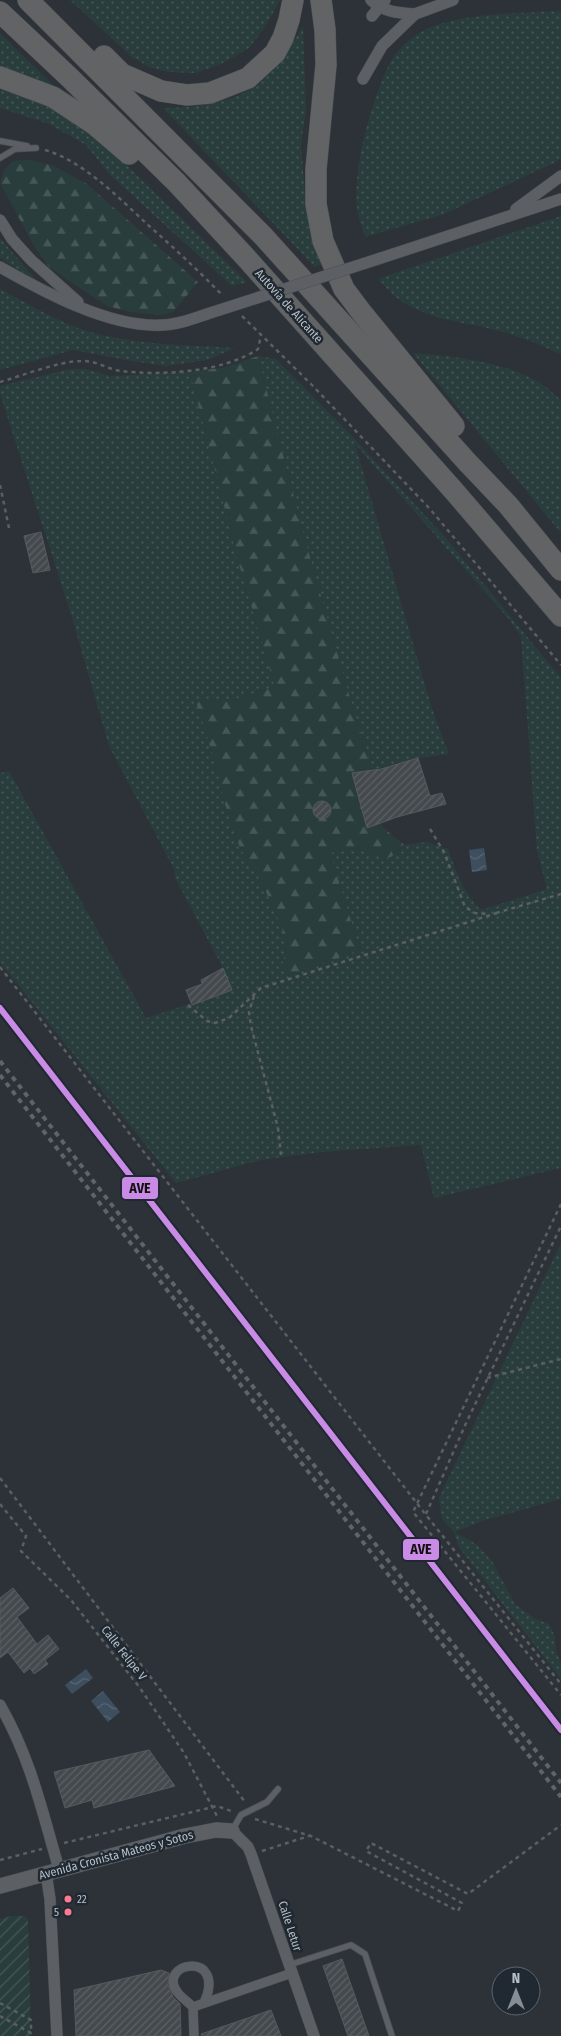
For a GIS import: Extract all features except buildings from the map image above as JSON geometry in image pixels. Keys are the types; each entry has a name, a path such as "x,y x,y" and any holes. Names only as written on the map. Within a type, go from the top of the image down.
{"highway":[{"path":"28,0 264,237 468,463 508,504 561,570"},
{"path":"61,32 91,44 122,74 161,91 187,95 210,93 248,78 274,53 286,29 293,0"},
{"path":"321,0 325,30 326,65 316,178 316,204 323,241 344,288 362,313 480,458 508,504"},
{"name":"Autovía de Alicante","path":"0,12 69,76 176,183 249,260 454,491 561,616"},
{"path":"0,77 53,97 94,124 135,160 176,183"}],"street":[{"path":"376,6 398,13 415,14 453,0"},
{"path":"363,79 382,46 415,14"},
{"path":"509,215 561,176"},
{"path":"0,267 44,290 103,316 140,325 164,325 207,314 561,199"},
{"path":"0,220 30,260 85,308"},
{"path":"0,1705 32,1773 53,1871 50,1899 57,2036"},
{"name":"Avenida Cronista Mateos y Sotos","path":"0,1886 185,1836 216,1830 232,1831"},
{"name":"Calle Letur","path":"232,1831 248,1847 251,1854 314,2036"},
{"path":"194,2036 192,2007 178,1994 174,1983 176,1975 181,1968 188,1965 196,1966 204,1971 209,1981 209,1991 204,2003"},
{"path":"192,2007 290,1969"}],"lane":[{"path":"0,141 36,148"},
{"path":"0,158 15,149 36,148"},
{"path":"232,1831 241,1815 267,1802 278,1789"},
{"path":"290,1969 351,1946 365,1954 392,2036"}],"path":[{"path":"36,148 61,155 108,188 202,274 228,301"},
{"path":"241,315 311,384 430,509 561,665"},
{"path":"0,382 84,360 114,370 131,372 206,368 247,356 258,349 260,335"},
{"path":"0,485 10,528"},
{"path":"430,829 444,852 465,907 475,913 485,915 497,913"},
{"path":"188,1005 206,1021 215,1024 229,1018 261,988 561,894"},
{"path":"0,967 426,1515 561,1684"},
{"path":"261,988 251,999 248,1012 278,1128 281,1154"},
{"path":"561,1204 413,1512 561,1695"},
{"path":"426,1515 487,1378 561,1226"},
{"path":"557,1235 561,1234"},
{"path":"487,1378 561,1359"},
{"path":"0,1478 248,1805 241,1815"},
{"name":"Calle Felipe V","path":"0,1504 26,1536 21,1551 76,1606 140,1688 184,1753 218,1815 216,1830"},
{"path":"251,1854 310,1836 458,1910 462,1903 366,1851 371,1843 468,1894 561,1825"},
{"path":"0,2003 31,2020 31,2033 0,2016"}],"green space":[{"path":"70,0 280,0 265,27 249,48 223,63 196,73 168,72 149,67 132,57"},
{"path":"561,11 561,158 444,214 365,237 359,218 356,191 361,155 375,98 391,61 400,49 423,31 458,19"},
{"path":"303,26 306,110 301,144 306,209 322,264 315,267 163,108 215,103 254,87 278,64"},
{"path":"0,33 55,87 0,67"},
{"path":"0,86 36,100 74,122 110,149 247,282 232,286 110,175 86,145 49,124 0,108"},
{"path":"29,160 52,165 87,184 198,282 173,312 160,315 132,312 107,306 49,267 33,244 0,183 4,170 13,161"},
{"path":"561,216 561,355 536,343 510,334 422,312 397,298 378,279"},
{"path":"0,238 37,281 0,258"},
{"path":"0,289 56,319 90,332 144,342 235,348 207,360 166,366 73,350 0,370"},
{"path":"413,353 463,358 514,371 543,385 561,400 561,533"},
{"path":"258,356 276,359 350,434 445,537 561,678 561,1168 434,1198 421,1145 321,1152 261,1160 176,1183 0,962 0,773 9,771 146,1018 232,990 223,968 175,878 174,869 109,746 71,614 0,394 0,386 70,369 86,369 110,376 190,372 239,564 275,687 226,702 201,699 225,804 240,848 261,881 282,927 286,950 282,966 360,950 330,853 357,849 369,852 383,859 391,857 404,845 426,842 448,849 457,874 469,897 481,910 547,889 537,851 521,636 508,618 355,444 432,709 449,754 418,758 372,770 302,529"},
{"path":"258,356 302,529 372,770 352,773 380,822 404,844 391,857 383,859 369,852 357,849 330,853 360,950 290,975 282,967 286,950 282,927 261,881 240,848 225,804 197,704 201,699 226,702 275,687 239,564 190,372 226,367"},
{"path":"561,1243 561,1499 485,1520 455,1532 476,1544 492,1561 515,1604 534,1618 550,1625 561,1663 561,1679 458,1546 454,1532 442,1519 439,1498"},
{"path":"12,1916 25,1916 28,1920 31,2036 0,2036 0,1919"}],"water":[{"path":"484,848 487,870 472,872 469,850"},
{"path":"86,1669 93,1678 72,1694 65,1685"},
{"path":"103,1691 120,1712 108,1722 91,1701"}],"railway":[{"path":"0,1061 561,1783"},
{"path":"0,1075 561,1797"}],"transit line":[{"name":"AVE","path":"0,1008 561,1730"}],"place":[{"name":"22","path":"68,1899"},
{"name":"5","path":"68,1912"}]}
